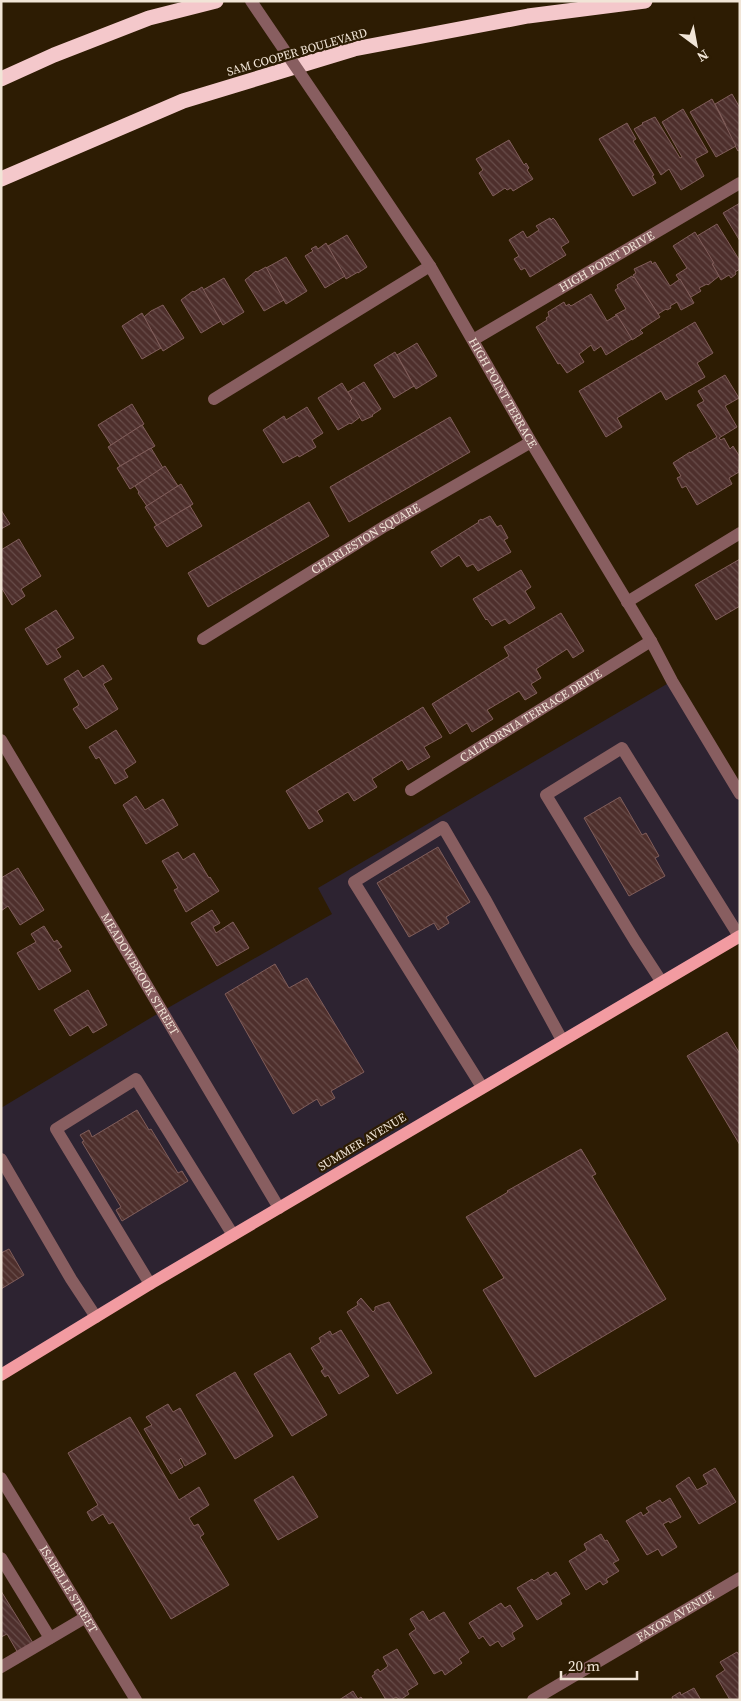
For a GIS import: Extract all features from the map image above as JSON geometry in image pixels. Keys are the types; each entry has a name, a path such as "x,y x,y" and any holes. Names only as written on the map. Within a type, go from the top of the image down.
{"highway":[{"path":"1,79 54,55 149,18 216,1"},
{"name":"SAM COOPER BOULEVARD","path":"1,179 184,101 354,49 528,16 645,1"}],"main road":[{"name":"SUMMER AVENUE","path":"1,1375 150,1284 739,936"}],"street":[{"name":"HIGH POINT TERRACE","path":"251,1 430,266 532,442 627,602 652,640 672,681 740,794"},
{"name":"HIGH POINT DRIVE","path":"474,340 740,183"},
{"path":"214,400 430,266"},
{"name":"CHARLESTON SQUARE","path":"203,639 385,526 532,442"},
{"path":"627,602 740,533"},
{"name":"CALIFORNIA TERRACE DRIVE","path":"411,790 652,640"},
{"name":"MEADOWBROOK STREET","path":"1,740 279,1208"},
{"path":"661,981 546,795 622,748 739,936"},
{"path":"482,1087 354,882 443,827 485,899 562,1040"},
{"path":"150,1284 56,1129 136,1079 233,1235"},
{"path":"1,1160 71,1279 96,1317"},
{"name":"ISABELLE STREET","path":"1,1478 136,1700"},
{"path":"1,1558 50,1638"},
{"name":"FAXON AVENUE","path":"533,1700 740,1578"},
{"path":"1,1667 86,1617"}],"shaded area":[{"path":"672,681 740,794 740,936 1,1375 1,1108 152,1017 332,914 318,888"}],"building":[{"path":"732,94 740,108 740,150 738,151 724,126 726,125 715,104"},
{"path":"712,99 736,146 716,157 690,112"},
{"path":"683,109 708,152 695,159 704,176 681,190 669,169 661,175 634,129 655,117 680,158 682,157 662,122"},
{"path":"627,123 636,139 633,141 654,175 652,176 656,183 633,196 599,139"},
{"path":"509,140 524,165 526,163 529,168 527,170 533,179 513,191 511,188 507,190 505,188 493,196 479,173 483,170 476,159"},
{"path":"740,203 740,241 723,213"},
{"path":"550,218 555,220 569,242 561,247 566,255 530,277 525,268 521,270 514,259 519,256 509,240 523,231 527,238 539,230 536,226"},
{"path":"717,224 740,261 740,269 735,272 736,274 731,278 729,275 721,280 697,236"},
{"path":"695,232 714,263 712,264 719,276 708,285 699,288 701,291 691,297 676,275 687,268 673,246"},
{"path":"347,235 367,267 346,279 328,246"},
{"path":"326,243 345,276 325,288 305,256 313,251 311,249 316,246 318,249"},
{"path":"286,257 307,291 286,304 266,268"},
{"path":"651,261 652,264 655,262 670,286 680,279 694,303 681,310 677,302 670,306 671,308 658,314 633,275 636,273 634,269"},
{"path":"266,267 284,300 264,311 245,280 256,271"},
{"path":"632,276 660,317 640,330 643,333 632,340 617,315 615,315 626,309 615,290 618,288 617,285"},
{"path":"224,278 244,312 223,325 203,290"},
{"path":"202,287 221,321 201,333 181,300"},
{"path":"591,294 607,321 617,315 632,339 606,355 601,346 594,351 591,345 579,354 584,362 567,373 560,363 558,364 536,327 547,320 548,312 564,302 566,306 569,304 571,306"},
{"path":"163,305 184,338 163,351 144,317"},
{"path":"142,313 161,348 142,359 122,326"},
{"path":"695,322 713,353 697,363 705,377 666,400 661,391 617,418 622,427 606,437 579,391"},
{"path":"417,343 437,376 416,389 397,355"},
{"path":"395,352 414,386 394,398 374,365"},
{"path":"725,375 739,398 725,406 737,427 719,438 721,440 724,438 730,449 733,446 740,457 740,470 729,478 732,484 697,505 686,486 682,488 677,478 681,476 673,463 717,437 697,405 704,401 698,391"},
{"path":"364,382 381,409 373,416 362,421 350,401 352,399 348,392"},
{"path":"342,383 360,417 338,430 318,398"},
{"path":"132,404 144,424 111,445 98,425"},
{"path":"307,407 323,433 312,440 316,447 299,457 298,455 283,463 263,430 284,416 286,420"},
{"path":"450,417 470,452 349,522 330,487"},
{"path":"142,425 155,446 120,466 108,447"},
{"path":"151,448 163,468 130,489 117,468"},
{"path":"165,466 178,486 147,506 135,486"},
{"path":"181,484 193,504 157,526 145,507"},
{"path":"309,502 329,536 208,607 188,573"},
{"path":"190,506 202,526 167,547 154,527"},
{"path":"1,510 10,524 1,529"},
{"path":"490,516 497,527 501,525 508,538 504,540 511,552 478,571 473,564 467,567 459,555 441,567 431,552 481,519"},
{"path":"19,539 41,576 21,589 25,596 12,605 1,587 1,550"},
{"path":"740,559 740,606 716,620 695,585"},
{"path":"521,570 531,587 525,591 535,608 509,624 505,619 492,626 473,599"},
{"path":"56,610 74,638 56,649 61,657 47,665 25,629"},
{"path":"561,613 584,651 573,658 567,649 536,669 541,678 531,684 537,693 525,700 519,691 487,710 493,719 472,732 467,723 450,734 432,704 509,656 504,647"},
{"path":"103,665 112,679 103,684 118,709 86,729 73,709 79,705 64,679 78,670 83,678"},
{"path":"423,707 442,737 424,747 430,757 408,770 402,760 372,779 377,787 354,801 348,792 317,811 323,821 309,829 286,791"},
{"path":"116,730 136,762 124,770 128,777 115,784 99,757 96,759 89,747"},
{"path":"136,796 145,810 163,799 178,825 146,844 123,805"},
{"path":"620,797 642,835 646,833 659,856 655,858 665,876 629,896 584,818"},
{"path":"438,847 470,902 446,917 449,923 438,930 434,923 409,937 377,883"},
{"path":"178,852 183,860 194,853 219,891 186,912 174,890 178,888 162,861"},
{"path":"18,868 44,910 20,925 8,906 1,911 1,878"},
{"path":"212,910 220,923 213,927 216,933 233,922 249,948 217,966 191,923"},
{"path":"44,926 54,942 57,940 62,947 58,949 71,971 39,990 17,953 36,942 31,934"},
{"path":"275,964 289,988 307,978 364,1072 331,1091 335,1098 321,1106 317,1099 293,1114 225,994"},
{"path":"88,990 107,1025 93,1033 88,1025 70,1036 54,1010"},
{"path":"727,1032 740,1054 740,1145 687,1056"},
{"path":"137,1110 178,1173 182,1171 188,1181 122,1221 116,1210 121,1207 82,1142 84,1141 80,1135 89,1130 92,1137"},
{"path":"581,1149 596,1174 592,1176 666,1299 535,1377 483,1290 504,1278 466,1217 507,1191"},
{"path":"9,1249 24,1275 1,1289 1,1253"},
{"path":"361,1298 373,1312 375,1307 389,1302 432,1373 397,1394 347,1312 358,1305 357,1302"},
{"path":"341,1330 369,1376 339,1394 328,1375 325,1377 321,1371 324,1369 311,1348 321,1342 319,1338 330,1331 332,1335"},
{"path":"290,1353 327,1415 292,1436 254,1374"},
{"path":"235,1372 273,1436 235,1459 196,1395"},
{"path":"168,1404 173,1412 180,1408 206,1454 185,1466 181,1458 179,1460 183,1467 171,1474 144,1429 152,1425 146,1417"},
{"path":"130,1417 179,1500 199,1487 209,1505 189,1518 194,1526 198,1524 204,1534 200,1537 229,1585 171,1619 113,1522 109,1524 103,1514 92,1521 87,1512 98,1505 68,1453"},
{"path":"715,1468 736,1502 699,1524 676,1486 689,1477 697,1490 708,1484 703,1475"},
{"path":"293,1476 318,1517 278,1540 254,1500"},
{"path":"670,1498 681,1517 670,1523 669,1521 663,1524 677,1547 662,1556 658,1549 647,1555 626,1521 641,1512 643,1516 649,1512 646,1508 660,1500 662,1503"},
{"path":"601,1534 605,1541 607,1540 619,1560 613,1563 619,1571 606,1579 608,1582 603,1585 600,1581 586,1590 569,1561 587,1550 584,1544"},
{"path":"548,1572 550,1576 556,1572 570,1594 560,1600 562,1604 537,1620 517,1588 532,1579 534,1581"},
{"path":"1,1591 33,1643 18,1653 7,1634 1,1637"},
{"path":"501,1603 505,1608 510,1605 523,1626 512,1633 515,1639 502,1647 498,1641 490,1646 483,1636 479,1639 469,1623"},
{"path":"423,1611 429,1621 444,1612 469,1652 459,1659 462,1663 445,1675 442,1670 434,1674 409,1634 416,1629 410,1619"},
{"path":"397,1649 418,1684 407,1691 409,1694 400,1700 396,1697 386,1700 372,1676 378,1669 380,1672 388,1666 383,1657"},
{"path":"737,1652 740,1656 740,1700 730,1700 716,1676 725,1670 720,1662"},
{"path":"694,1688 701,1700 673,1700 672,1697 680,1692 681,1695"},
{"path":"353,1691 358,1699 361,1697 363,1700 339,1700"}]}
